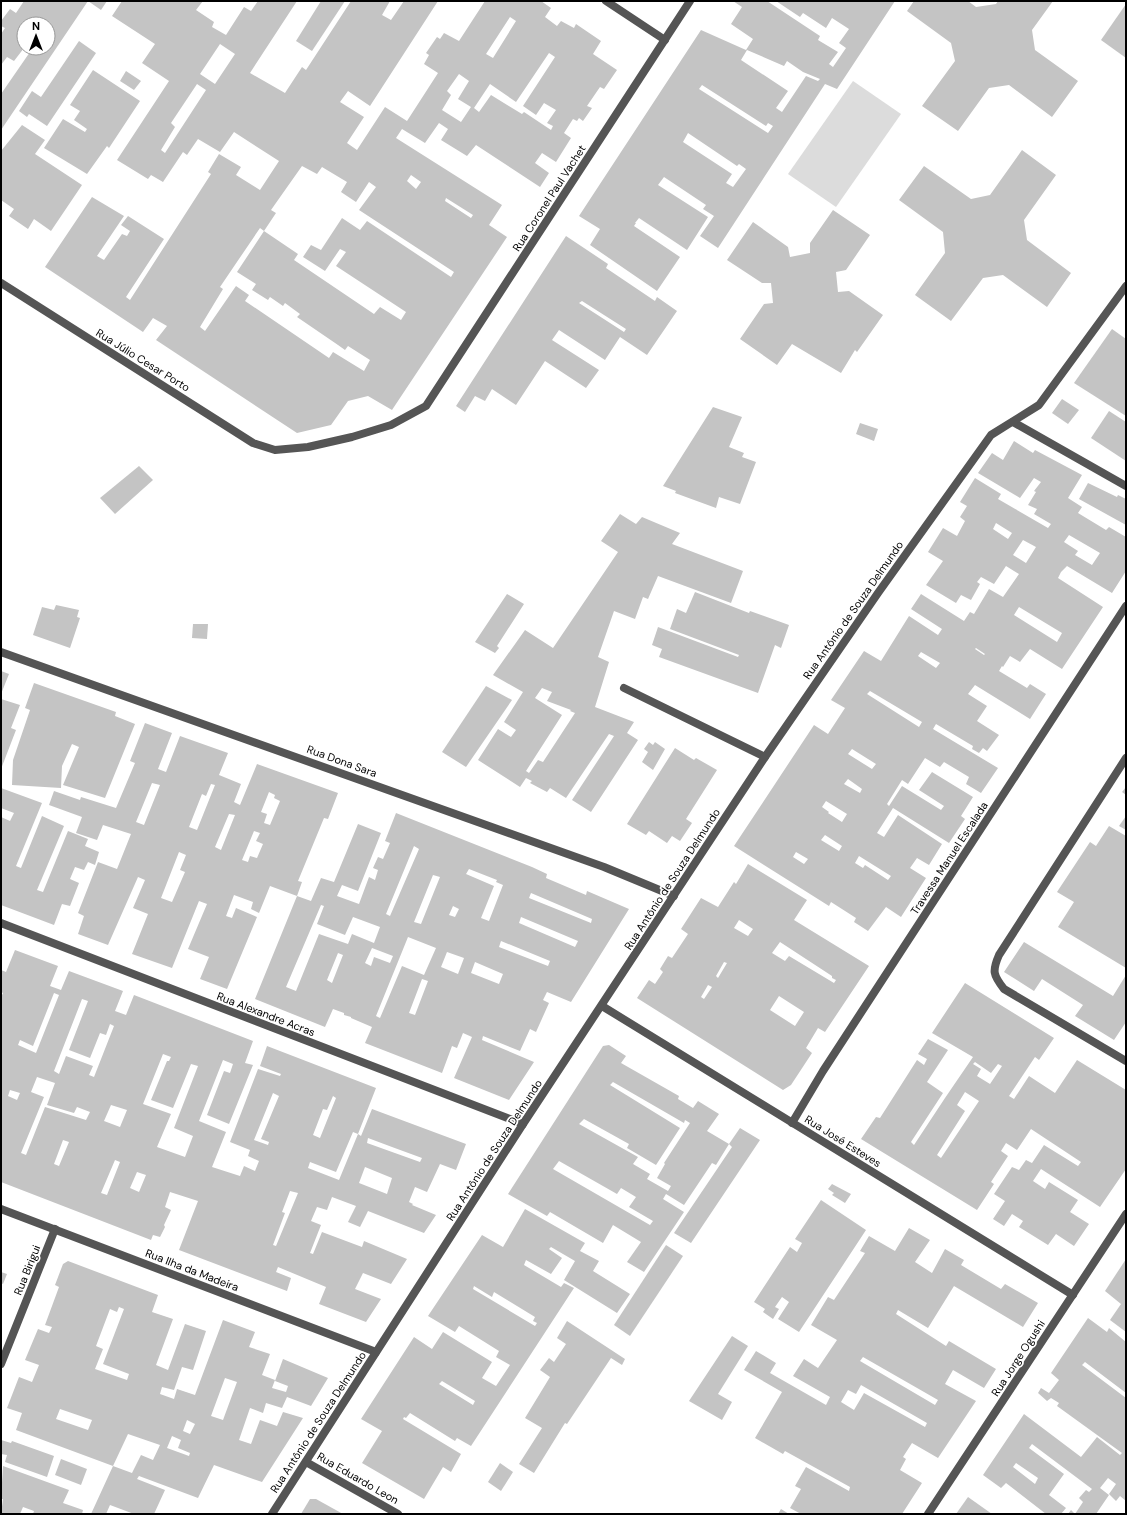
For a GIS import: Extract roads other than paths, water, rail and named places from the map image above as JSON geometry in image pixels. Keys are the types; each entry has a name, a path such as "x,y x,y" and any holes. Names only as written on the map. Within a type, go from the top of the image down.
{"street":[{"path":"606,1 665,40"},
{"name":"Rua Coronel Paul Vachet","path":"275,450 308,447 352,437 391,425 426,406 690,1"},
{"name":"Rua Júlio Cesar Porto","path":"1,283 253,443 275,450"},
{"name":"Rua Antônio de Souza Delmundo","path":"272,1514 523,1124 765,756 878,593 991,435 1039,405 1126,286"},
{"path":"1013,422 1126,486"},
{"name":"Travessa Manuel Escalada","path":"792,1122 828,1064 1126,606"},
{"name":"Rua Dona Sara","path":"1,652 597,864 674,896"},
{"path":"624,688 765,756"},
{"path":"1126,758 999,955 995,966 995,977 1004,989 1126,1061"},
{"name":"Rua Alexandre Acras","path":"1,923 523,1124"},
{"name":"Rua José Esteves","path":"602,1006 1073,1295"},
{"name":"Rua Ilha da Madeira","path":"1,1209 376,1352"},
{"name":"Rua Jorge Ogushi","path":"928,1514 1126,1214"},
{"name":"Rua Birigui","path":"1,1364 55,1229"},
{"name":"Rua Eduardo Leon","path":"306,1462 398,1514"}]}
